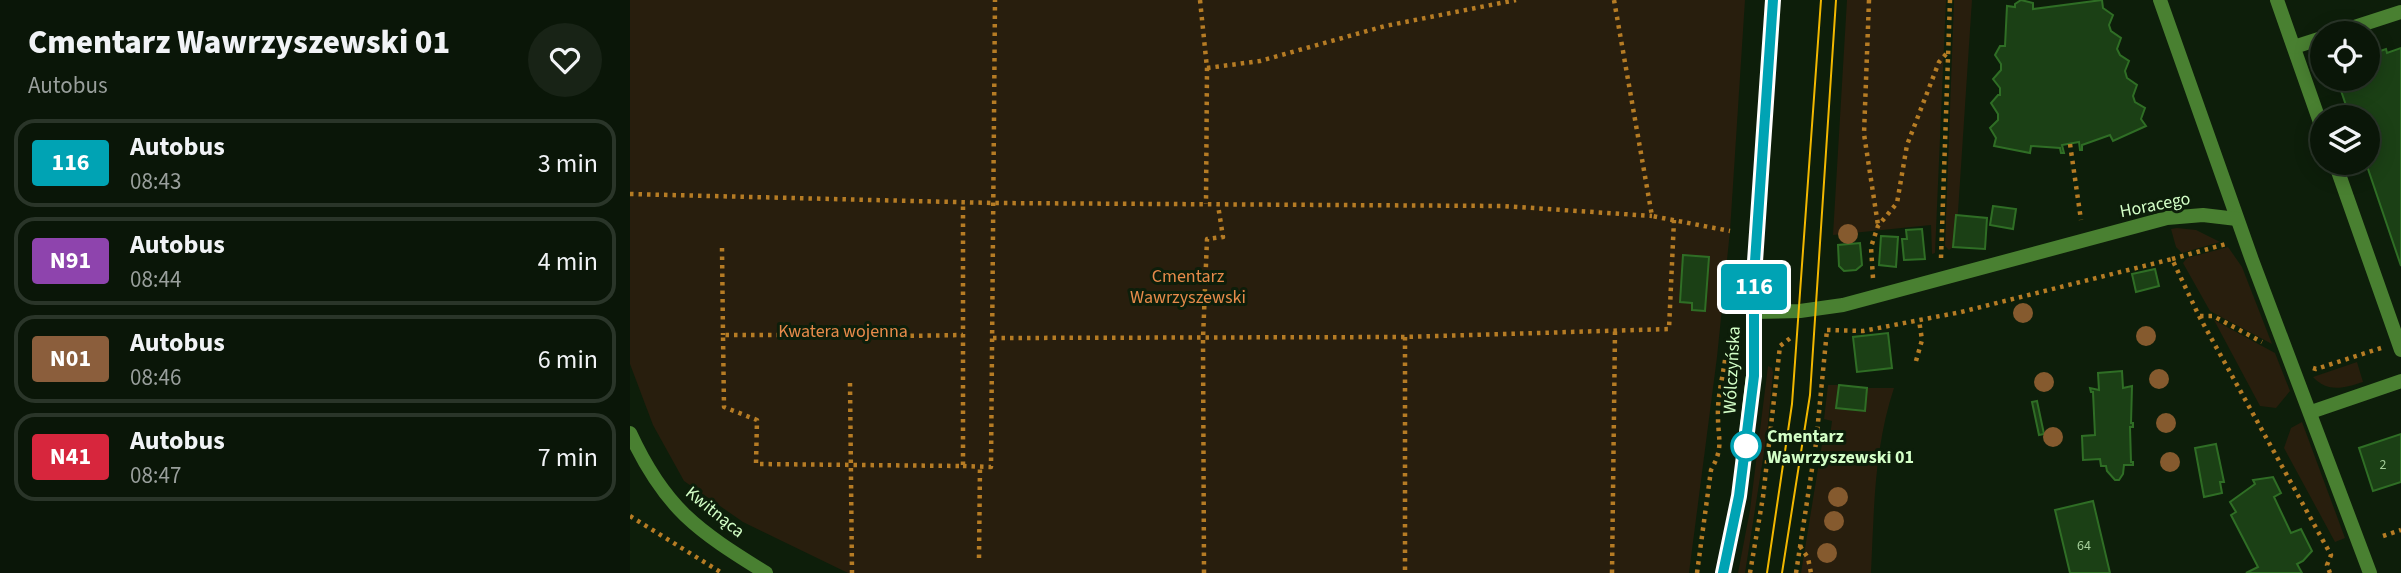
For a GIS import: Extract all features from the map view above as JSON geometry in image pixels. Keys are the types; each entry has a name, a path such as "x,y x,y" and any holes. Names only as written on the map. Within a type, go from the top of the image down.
{"main road":[{"name":"Wólczyńska","path":"1723,573 1739,496 1754,376 1754,276 1773,0"}],"street":[{"path":"2160,0 2244,239 2370,573"},
{"path":"2277,0 2314,105"},
{"path":"2373,21 2401,12"},
{"path":"2294,47 2310,42"},
{"path":"2339,175 2401,350"},
{"name":"Horacego","path":"1754,312 1800,311 1843,305 2167,218 2203,215 2237,219"},
{"path":"2311,412 2401,382"},
{"name":"Kwitnąca","path":"630,433 656,483 675,508 701,530 766,573"}],"path":[{"path":"722,247 724,407 757,420 756,464 991,467 995,0"},
{"path":"1200,0 1207,68 1206,204"},
{"path":"1207,68 1260,61 1385,26 1516,0"},
{"path":"1614,0 1652,216"},
{"path":"1870,0 1864,134 1878,226"},
{"path":"1941,264 1950,0"},
{"path":"1873,281 1871,247 1878,226 1897,203 1907,145 1939,62 1948,52"},
{"path":"2070,144 2081,225"},
{"path":"630,194 994,203 1503,206 1652,216 1730,231"},
{"path":"963,202 963,466"},
{"path":"1204,573 1203,338 1207,239 1223,237 1218,205"},
{"path":"993,338 1405,337 1669,329 1674,220"},
{"path":"1821,330 1863,331 1961,312 2244,239"},
{"path":"2172,259 2199,316 2331,555 2327,565 2330,573"},
{"path":"1916,361 1922,340 1919,320"},
{"path":"1796,573 1816,443 1827,330"},
{"path":"1612,573 1615,331"},
{"path":"723,335 797,335"},
{"path":"902,336 963,335"},
{"path":"1405,337 1405,573"},
{"path":"1697,573 1710,470 1718,457 1720,431 1717,418 1726,352"},
{"path":"850,383 852,573"},
{"path":"979,558 980,466"},
{"path":"630,516 722,573"},
{"path":"2383,536 2401,530"},
{"path":"1800,546 1808,558 1811,573"}],"green space":[{"name":"Cmentarz Wawrzyszewski","path":"630,0 1745,0 1730,231 1689,573 848,573 743,522 684,481 653,425 630,364"},
{"path":"1847,0 1946,0 1935,253 1932,254 1931,225 1833,235"},
{"path":"1954,0 1972,0 1958,212 1953,247 1949,250 1945,246"},
{"path":"2171,229 2196,230 2220,242 2182,253 2176,247"},
{"path":"2228,247 2242,267 2272,344 2210,311 2183,263 2187,258"},
{"path":"2214,320 2275,353 2290,391 2276,408 2260,406"},
{"path":"2357,362 2363,382 2330,387 2313,377"},
{"path":"1768,366 1773,373 1767,433 1745,573 1738,573 1750,510"},
{"path":"1828,385 1839,385 1837,408 1864,411 1867,388 1894,388 1879,456 1871,573 1801,573 1822,444 1829,444 1832,421 1824,419"},
{"path":"2302,422 2345,538 2335,542 2284,448 2291,428"}],"building":[{"path":"2021,0 2033,3 2033,9 2102,0 2103,8 2113,15 2109,25 2111,31 2121,38 2117,49 2120,55 2129,61 2125,71 2127,78 2137,85 2133,96 2135,102 2145,108 2141,119 2146,126 2113,141 2110,135 2082,145 2082,150 2079,142 2062,145 2064,153 2061,153 2060,148 2031,146 2030,153 1994,146 1996,138 1990,128 1998,120 1998,114 1991,103 2000,95 2000,88 1993,79 2001,70 2001,64 1995,55 2000,46 2005,46 2007,6 2015,7"},
{"path":"2401,48 2401,266 2370,175 2380,175 2380,105 2346,105 2341,91 2380,91 2380,51 2386,49 2387,53"},
{"path":"1993,206 2016,209 2013,229 1990,225"},
{"path":"1956,215 1987,218 1985,249 1953,247"},
{"path":"1922,229 1925,259 1904,260 1902,239 1907,239 1906,230"},
{"path":"1881,236 1898,237 1896,267 1879,265"},
{"path":"1860,243 1862,265 1856,270 1844,271 1839,266 1838,245"},
{"path":"1683,255 1709,257 1705,311 1692,310 1692,303 1680,302"},
{"path":"2155,269 2159,286 2136,292 2132,274"},
{"path":"1888,333 1892,368 1857,372 1853,337"},
{"path":"2122,371 2123,388 2132,386 2133,427 2130,427 2133,465 2124,465 2123,474 2119,480 2115,480 2106,466 2101,466 2100,459 2083,460 2082,436 2095,435 2093,392 2090,388 2099,390 2098,373"},
{"path":"1839,385 1867,388 1865,411 1836,408"},
{"path":"2037,401 2044,434 2039,435 2032,402"},
{"path":"2401,434 2401,482 2373,491 2359,448"},
{"path":"2216,444 2224,482 2220,482 2222,493 2204,497 2195,448"},
{"path":"2273,477 2281,493 2274,497 2291,533 2301,529 2312,551 2297,564 2302,573 2246,573 2258,567 2231,515 2236,512 2230,502 2255,484 2253,480"},
{"path":"2093,501 2110,573 2070,573 2055,510"}],"tram line":[{"path":"1767,573 1792,404 1821,0"},
{"path":"1782,573 1810,395 1836,0"}],"bus line":[{"name":"116","path":"1723,573 1739,496 1754,376 1754,276 1773,0"}],"place":[{"name":"Cmentarz Wawrzyszewski 01","path":"1746,446"}],"park label":[{"name":"Kwatera wojenna","path":"843,331"}]}
